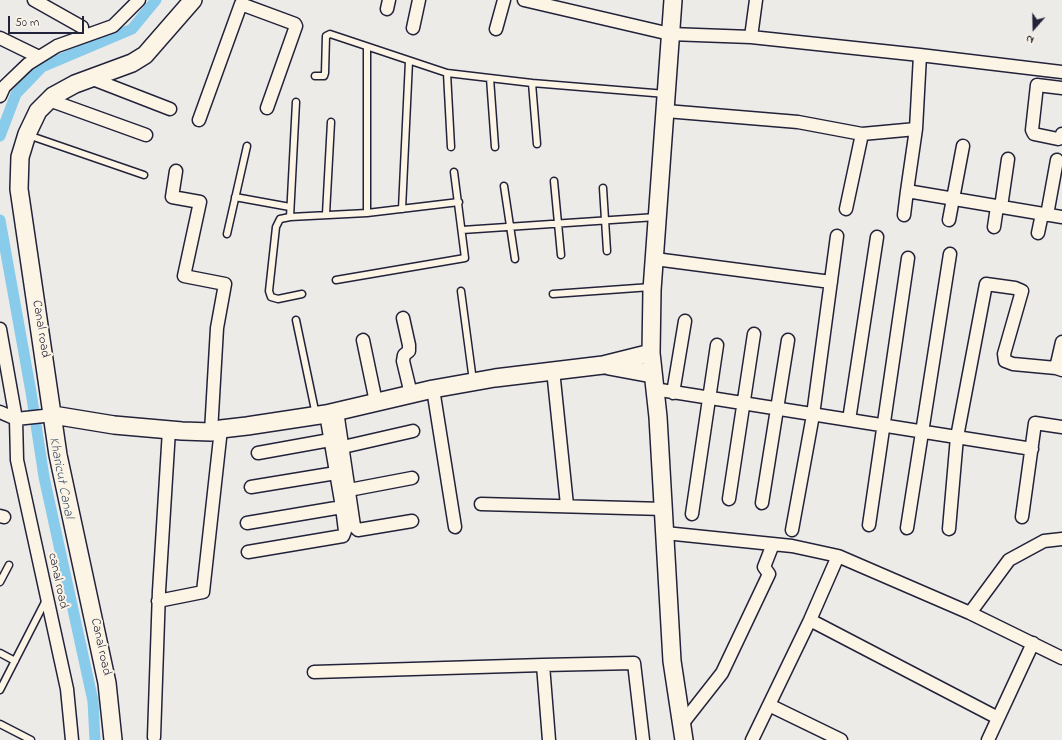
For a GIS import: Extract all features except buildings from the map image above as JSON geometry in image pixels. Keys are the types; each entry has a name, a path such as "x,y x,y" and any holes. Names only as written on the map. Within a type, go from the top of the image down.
{"street":[{"path":"34,0 82,27"},
{"path":"0,96 4,87 28,64 57,46 113,26 118,23 139,0"},
{"name":"Canal road","path":"113,740 107,683 49,416 19,189 20,156 27,134 38,111 49,100 75,84 132,63 145,54 193,0"},
{"path":"413,28 419,0"},
{"path":"496,29 504,0"},
{"path":"524,0 670,34 751,37 1062,72"},
{"path":"674,0 670,34 668,95 653,287 651,353 658,416 672,661 683,732"},
{"path":"751,37 756,0"},
{"path":"199,120 237,2 295,24 296,26 267,108"},
{"path":"0,38 39,57"},
{"path":"904,215 916,129 920,55"},
{"path":"90,78 170,109"},
{"path":"1062,88 1038,85 1032,130 1034,134 1058,139 1060,139 1062,134"},
{"path":"49,100 146,135"},
{"path":"666,112 798,122 862,134 916,129"},
{"path":"846,209 862,134"},
{"path":"949,220 962,146"},
{"path":"994,227 1008,159"},
{"path":"1038,233 1044,214 1056,160"},
{"path":"158,601 203,592 216,430 217,328 224,284 184,276 200,202 172,196 176,171"},
{"path":"907,191 953,200 1062,217"},
{"path":"792,530 813,415 837,236"},
{"path":"849,420 877,237"},
{"path":"907,528 950,254"},
{"path":"870,525 908,258"},
{"path":"655,259 831,282"},
{"path":"949,529 957,437 986,284 1015,288 1022,291 1004,354 1005,361 1013,364 1059,369 1062,342"},
{"path":"403,318 409,351 404,355 403,360 411,394"},
{"path":"673,392 685,321"},
{"name":"canal road","path":"0,329 16,423 17,460 67,689 72,740"},
{"path":"729,499 754,334"},
{"path":"364,340 376,402"},
{"path":"762,503 788,340"},
{"path":"692,514 708,397 717,345"},
{"path":"0,412 16,423 49,416 114,425 169,430 216,430 326,413 433,389 474,382 553,370 603,365 651,353"},
{"path":"603,365 653,381 673,392 744,402 813,415 1032,449"},
{"path":"553,370 567,505"},
{"path":"433,389 455,527"},
{"path":"248,552 343,536 345,531 342,507 326,413"},
{"path":"326,413 343,447 354,526 358,530 412,521"},
{"path":"1022,517 1035,423 1062,424"},
{"path":"154,737 158,601 169,430"},
{"path":"343,447 413,431"},
{"path":"258,453 330,440"},
{"path":"251,487 336,473"},
{"path":"349,490 412,478"},
{"path":"481,504 567,505 664,509"},
{"path":"247,523 342,507"},
{"path":"665,533 792,546 838,556 970,613 1062,658"},
{"path":"970,613 1009,560 1044,541 1062,539"},
{"path":"683,732 725,666 769,574 764,567 773,544"},
{"path":"752,740 810,620 838,556"},
{"path":"810,620 998,718"},
{"path":"988,740 1033,643"},
{"path":"314,672 634,663 643,740"},
{"path":"543,665 548,740"},
{"path":"769,705 841,740"}],"lane":[{"path":"315,76 324,76 326,36 330,34 446,73 532,83 668,95"},
{"path":"367,47 368,213"},
{"path":"402,209 409,61"},
{"path":"446,73 451,147"},
{"path":"490,78 494,148"},
{"path":"532,83 537,144"},
{"path":"290,217 296,102"},
{"path":"326,214 331,122"},
{"path":"27,134 144,175"},
{"path":"227,234 247,146"},
{"path":"336,280 465,258 454,172"},
{"path":"554,180 561,255"},
{"path":"504,186 515,259"},
{"path":"603,188 607,251"},
{"path":"235,197 290,207"},
{"path":"302,294 278,299 271,297 269,292 276,227 280,219 326,214 368,213 459,202"},
{"path":"462,230 658,217"},
{"path":"553,294 653,287"},
{"path":"461,291 474,382"},
{"path":"296,320 326,413"},
{"path":"0,582 9,565"},
{"path":"0,690 47,598"},
{"path":"0,653 15,661"},
{"path":"0,724 31,740"}],"waterway":[{"name":"Kharicut Canal","path":"0,136 16,94 42,67 132,29 156,0"},
{"name":"Kharicut Canal","path":"0,220 31,392 44,477 93,701 95,740"}]}
